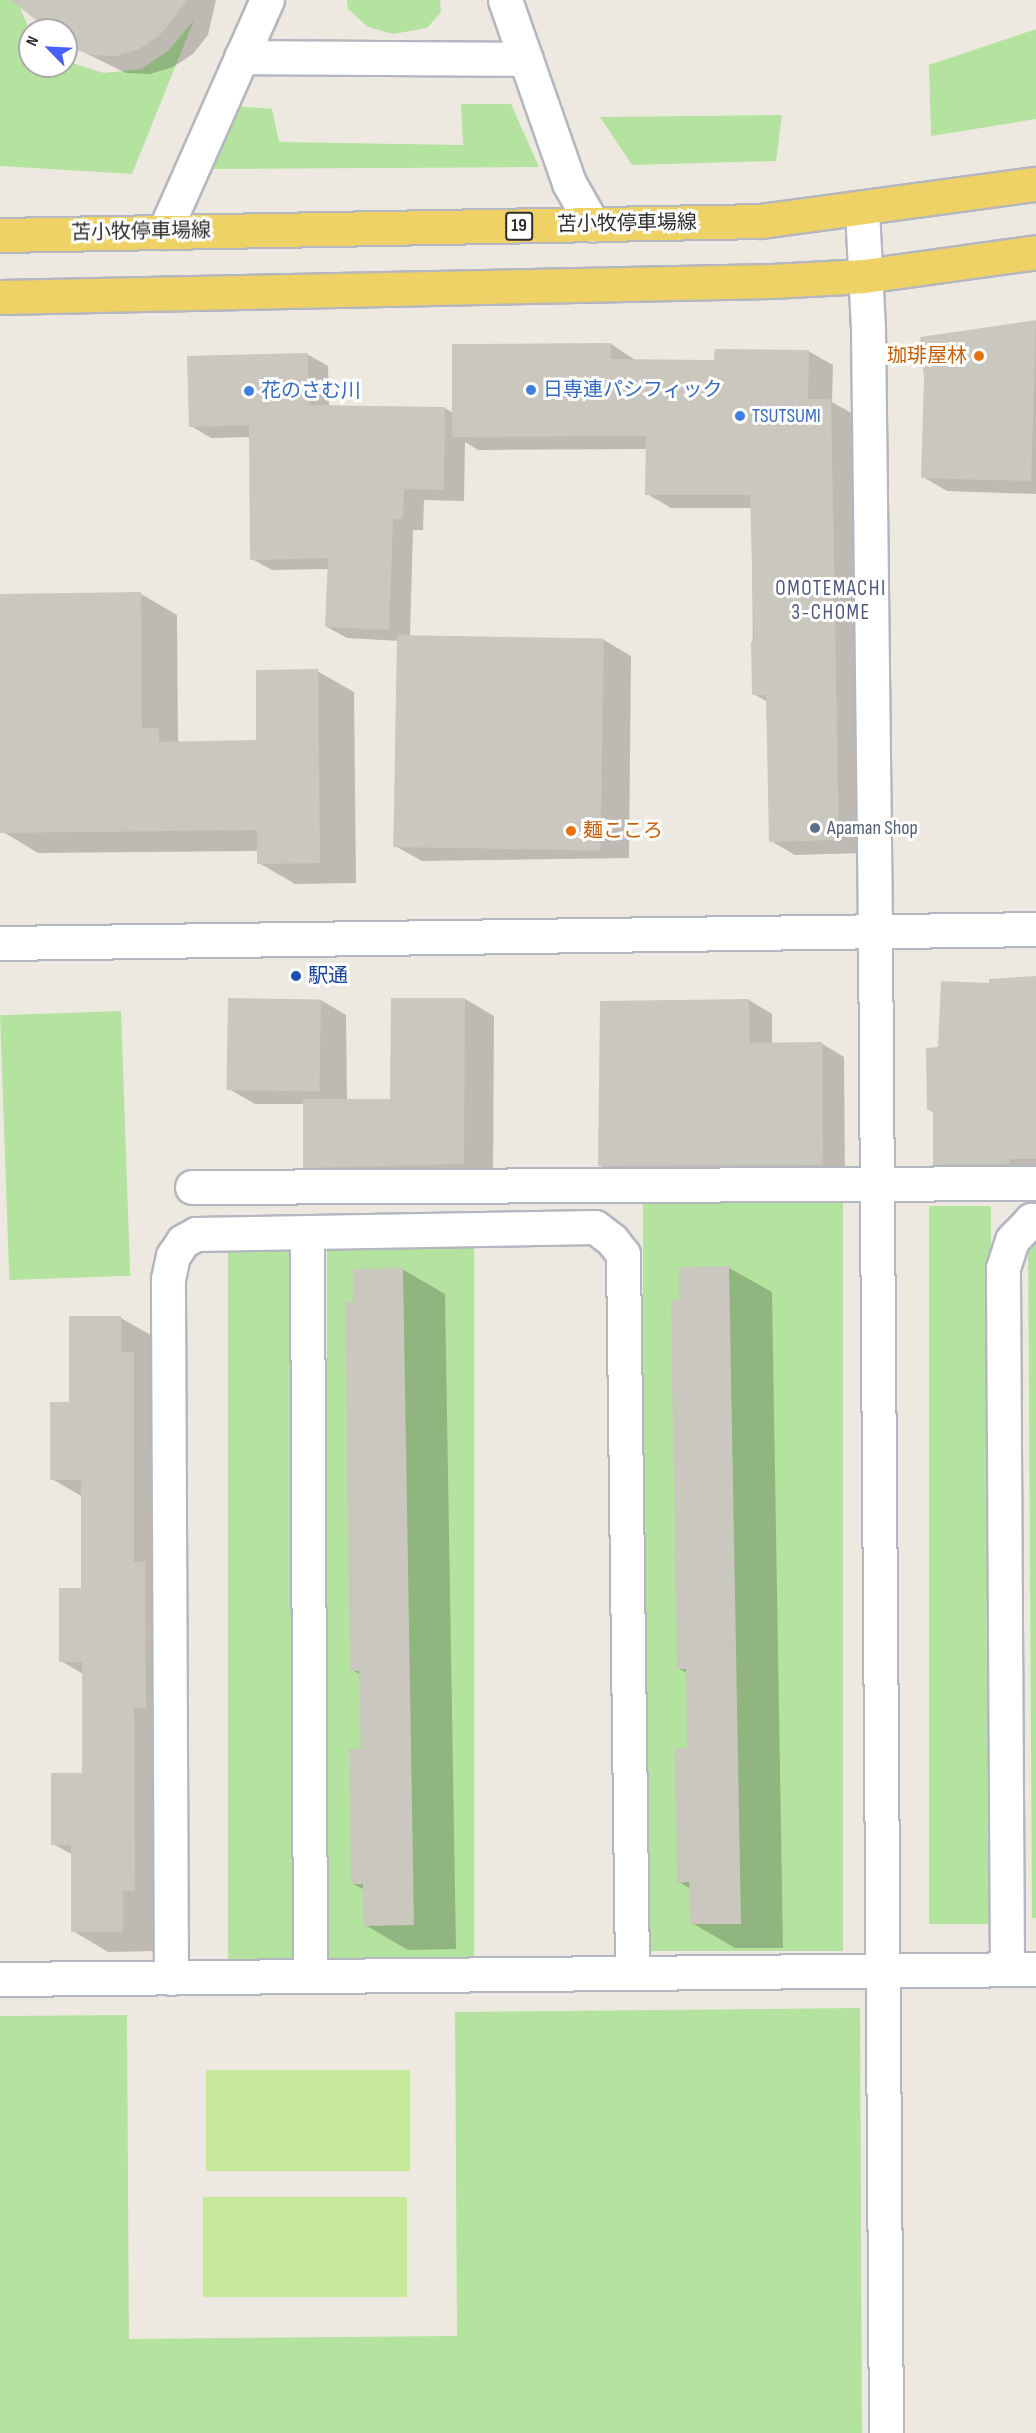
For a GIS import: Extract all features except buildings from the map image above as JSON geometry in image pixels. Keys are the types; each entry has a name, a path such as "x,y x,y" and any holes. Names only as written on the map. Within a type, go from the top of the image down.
{"main road":[{"name":"苫小牧停車場線","path":"0,235 761,221 862,210 1036,184"},
{"path":"0,297 772,282 864,276 1036,252"}],"street":[{"path":"164,232 267,0"},
{"path":"505,0 569,183 594,225"},
{"path":"241,57 526,59"},
{"path":"862,210 868,329 875,932 886,2433"},
{"path":"0,943 1036,929"},
{"path":"192,1186 1036,1183"},
{"path":"0,1979 1022,1969 1003,1268 1012,1240 1031,1220 1036,1220"},
{"path":"171,1978 168,1279 173,1256 183,1241 196,1234 595,1227 612,1240 623,1254 632,1973"},
{"path":"307,1232 310,1976"}],"green space":[{"path":"0,0 17,0 25,18 18,18 18,78 78,78 78,65 104,73 141,69 168,51 194,20 132,174 0,166"},
{"path":"347,0 440,0 441,12 427,28 393,34 368,27 348,9"},
{"path":"1036,29 1036,119 931,136 929,65"},
{"path":"461,104 511,104 539,167 212,169 235,106 272,109 279,142 463,145"},
{"path":"782,115 776,161 632,165 600,117"},
{"path":"121,1011 130,1276 9,1280 0,1015"},
{"path":"643,1194 843,1194 843,1951 643,1951"},
{"path":"929,1206 991,1206 991,1924 929,1924"},
{"path":"327,1238 474,1238 474,1959 327,1959"},
{"path":"1028,1241 1036,1241 1036,1918 1032,1918"},
{"path":"228,1245 293,1245 293,1959 228,1959"},
{"path":"860,2008 862,2433 0,2433 0,2016 127,2015 129,2339 457,2336 455,2012"},
{"path":"206,2070 410,2070 410,2171 206,2171"},
{"path":"203,2197 407,2197 407,2297 203,2297"}],"place":[{"name":"珈琲屋林","path":"979,356"},
{"name":"日専連パシフィック","path":"531,390"},
{"name":"花のさむ川","path":"249,391"},
{"name":"TSUTSUMI","path":"740,416"},
{"name":"Apaman Shop","path":"815,828"},
{"name":"麺こころ","path":"571,831"},
{"name":"駅通","path":"296,976"}],"district":[{"name":"OMOTEMACHI 3-CHOME","path":"831,601"}]}
